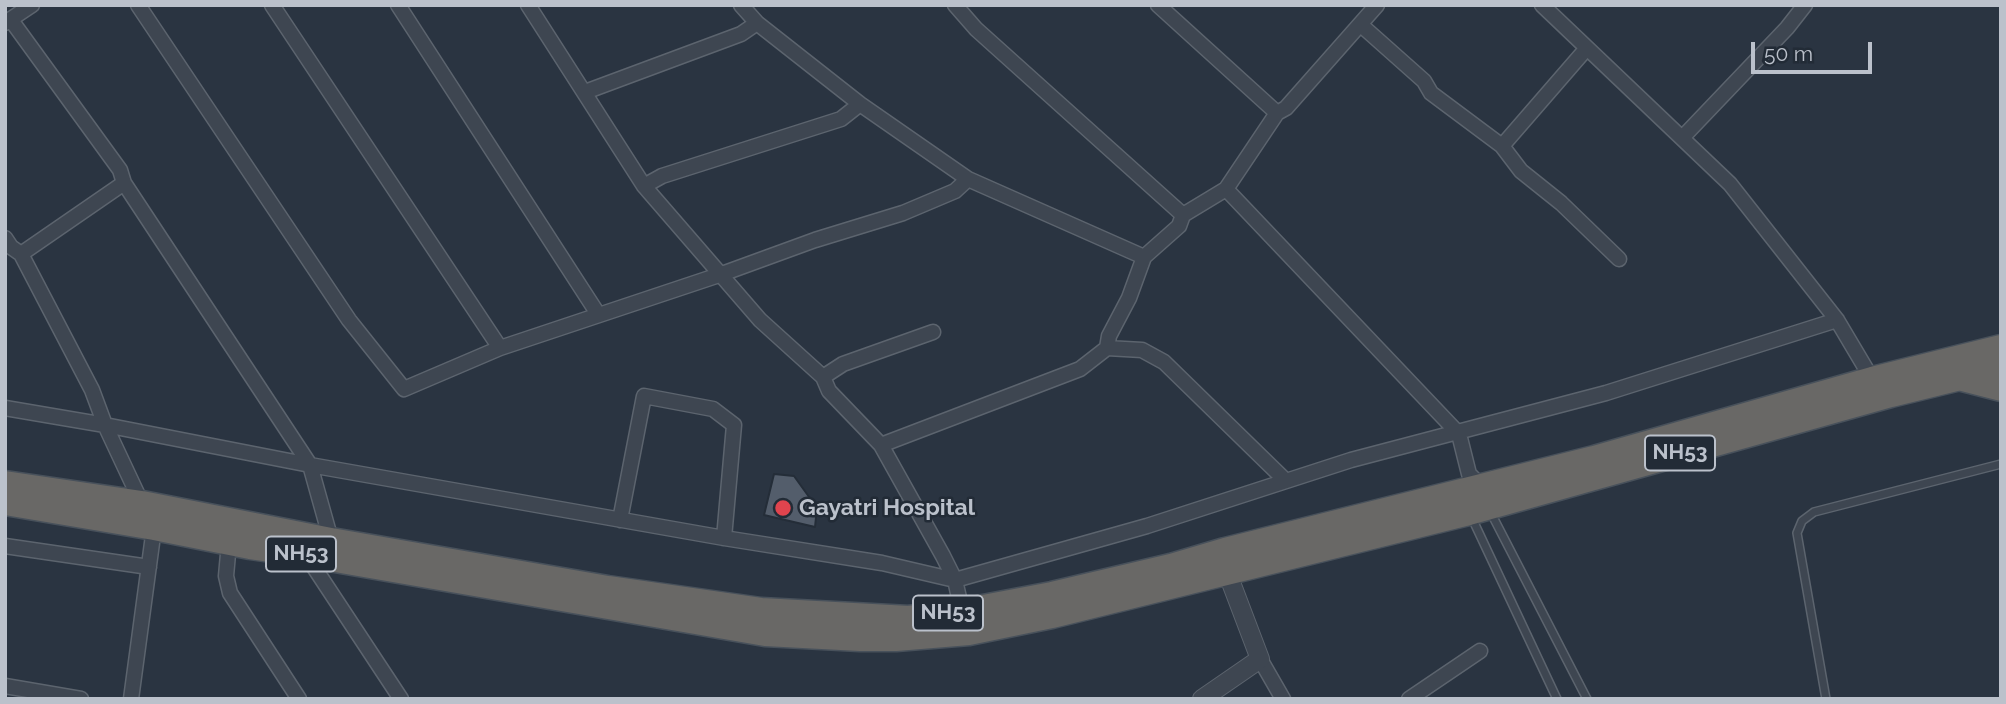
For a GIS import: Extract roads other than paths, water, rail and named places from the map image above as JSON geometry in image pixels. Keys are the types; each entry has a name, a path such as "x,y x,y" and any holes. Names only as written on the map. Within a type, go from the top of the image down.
{"highway":[{"name":"NH53","path":"5,503 765,634 896,639 969,633 1052,616 1227,572 1474,493 1594,458 1872,379 2001,347"},
{"name":"NH53","path":"5,483 142,503 331,540 608,588 761,610 909,618 1052,594 1171,566 1225,550 2001,368"},
{"path":"1958,378 2001,389"}],"street":[{"path":"32,5 8,21 120,170 124,183 310,465 331,540"},
{"path":"138,5 349,320 404,388 500,348 815,240 903,213 955,191 968,179"},
{"path":"272,5 500,348"},
{"path":"398,5 598,314"},
{"path":"528,5 644,186 760,320 823,377 829,391 881,445 955,580 962,611"},
{"path":"741,5 757,23 860,104 968,179 1144,257"},
{"path":"1158,5 1277,113"},
{"path":"1107,348 1109,336 1129,298 1144,257 1179,226 1183,215 1226,189 1277,113 1286,108 1377,5"},
{"path":"1542,5 1730,184 1837,320 1872,379"},
{"path":"1682,138 1787,29 1805,5"},
{"path":"963,8 976,29 1183,215"},
{"path":"585,92 741,34 757,23"},
{"path":"1361,25 1424,81 1431,93 1503,146 1521,170 1561,203 1619,259"},
{"path":"1503,146 1587,48"},
{"path":"644,186 662,176 841,119 860,104"},
{"path":"21,254 124,183"},
{"path":"1226,189 1459,434 1474,493"},
{"path":"5,238 11,247 21,254 92,390 105,425 154,528 131,699"},
{"path":"5,408 620,520 882,563 955,580 1147,526 1352,460 1459,434 1606,393 1837,320"},
{"path":"823,377 843,364 933,332"},
{"path":"881,445 1080,369 1107,348 1142,350 1164,362 1285,480"},
{"path":"620,520 644,396 713,409 734,425 723,538"},
{"path":"229,543 226,576 230,593 299,699"},
{"path":"5,546 149,567"},
{"path":"306,555 401,699"},
{"path":"1227,572 1261,659 1283,699"},
{"path":"1409,699 1480,651"},
{"path":"1202,699 1261,659"},
{"path":"5,686 80,699"}],"lane":[{"path":"1826,699 1797,533 1802,522 1814,512 2001,464"},
{"path":"1474,493 1557,699"},
{"path":"1474,493 1587,699"}],"place":[{"name":"Gayatri Hospital","path":"783,508"}]}
